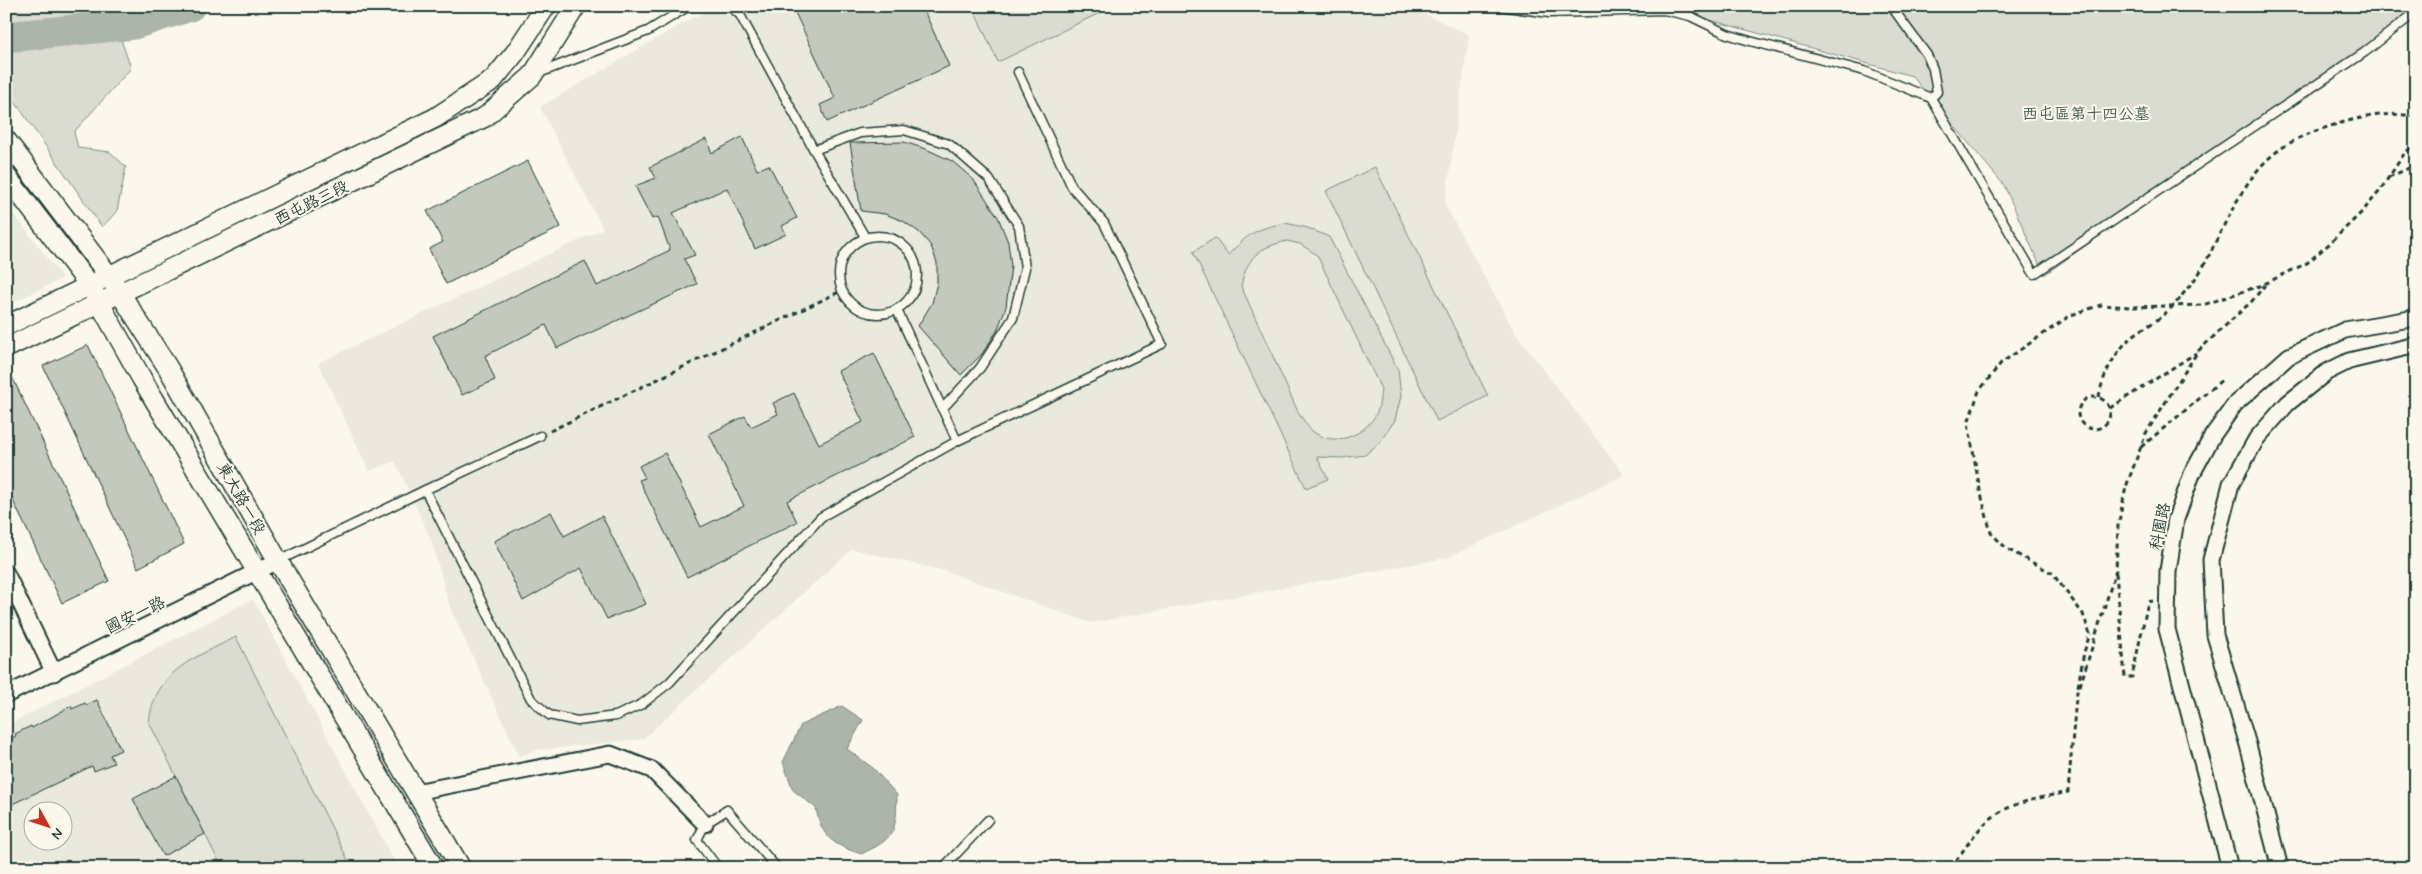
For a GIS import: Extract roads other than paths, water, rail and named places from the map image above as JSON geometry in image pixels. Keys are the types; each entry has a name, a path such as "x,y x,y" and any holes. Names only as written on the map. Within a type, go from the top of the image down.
{"street":[{"name":"西屯路三段","path":"6,326 435,118 493,80 515,53 546,6"},
{"name":"西屯路三段","path":"6,348 485,117 532,76 576,6"},
{"name":"東大路一段","path":"6,140 109,276 168,368 278,561 461,868"},
{"name":"東大路一段","path":"6,176 90,286 142,379 259,572 434,868"},
{"name":"科園路","path":"2230,868 2167,629 2168,571 2176,519 2192,474 2213,435 2235,404 2289,356 2345,330 2416,318"},
{"path":"2280,868 2248,745 2215,635 2211,560 2230,484 2257,438 2288,403 2327,372 2349,361 2416,345"},
{"name":"國安一路","path":"6,695 278,561"},
{"path":"6,573 54,672"},
{"path":"415,792 610,754 652,770 705,824"}],"lane":[{"path":"532,76 648,31 689,6"},
{"path":"730,6 740,15 814,150 865,237"},
{"path":"1500,6 1548,13 1664,10 1690,16 1727,34 1864,71 1931,98 2034,274 2365,52 2416,12"},
{"path":"1891,6 1927,55 1933,69 1937,92 1931,98"},
{"path":"425,490 531,698 549,715 577,721 616,716 642,704 669,683 821,517 957,442 1162,344 1104,222 1072,186 1018,72"},
{"path":"814,150 860,133 904,130 949,144 989,178 1019,226 1025,268 1013,318 980,368 942,409"},
{"path":"888,236 908,249 914,259 917,282 906,303 897,310 881,314 864,312 851,304 841,291 838,269 841,259 855,242 865,237 888,236"},
{"path":"897,310 957,442"},
{"path":"278,561 540,436"},
{"path":"718,868 697,840 705,824 726,810 776,868"},
{"path":"943,868 988,820"}],"waterway":[{"path":"6,37 134,24 190,6"}],"park label":[{"name":"西屯區第十四公墓","path":"2086,113"}]}
